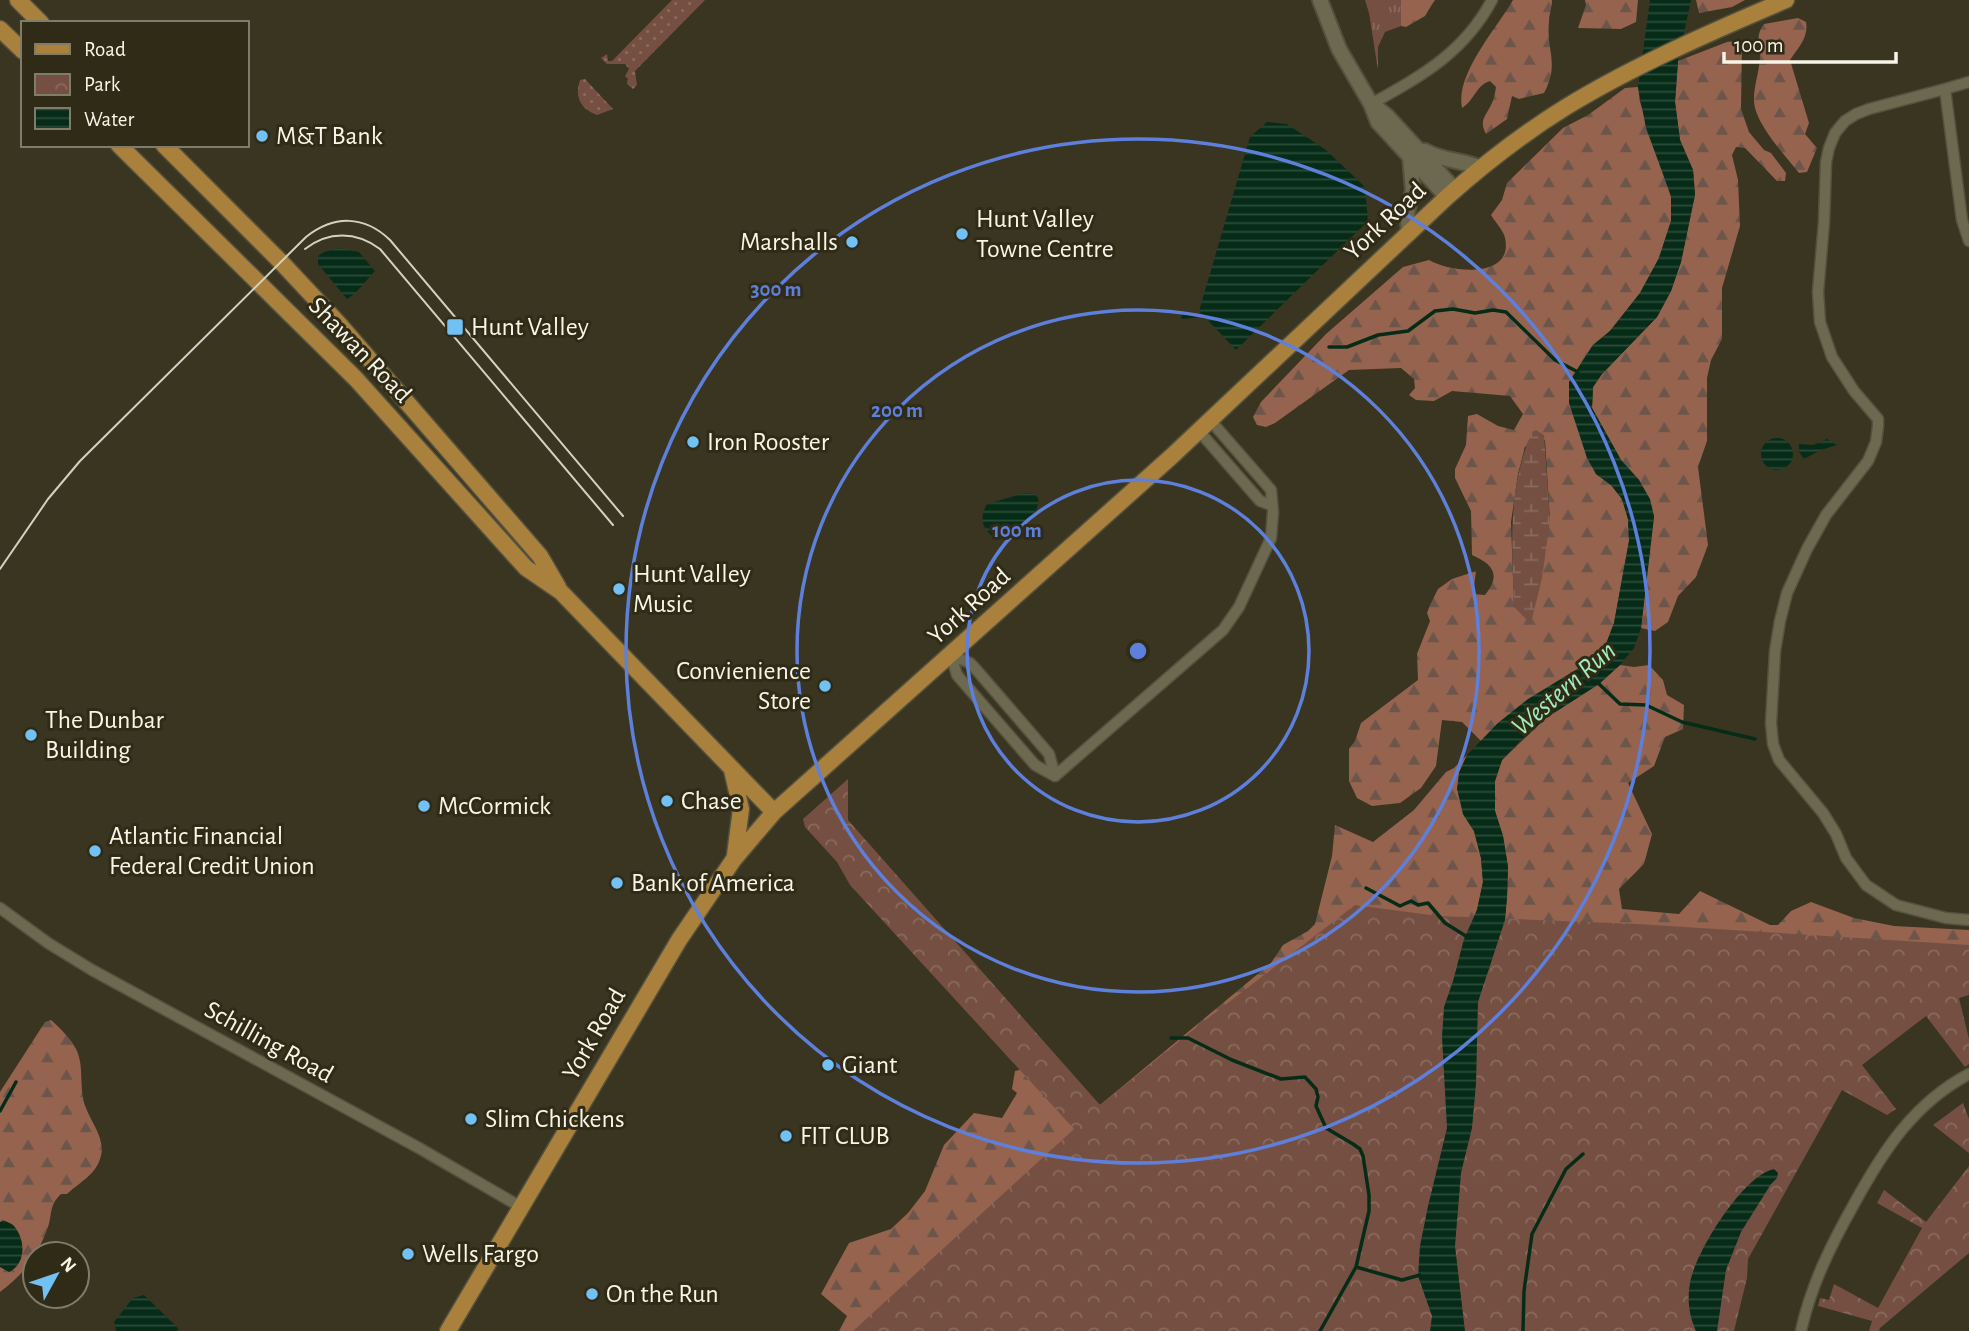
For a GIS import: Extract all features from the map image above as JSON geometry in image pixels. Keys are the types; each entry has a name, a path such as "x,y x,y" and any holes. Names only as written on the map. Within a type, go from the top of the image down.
{"main road":[{"path":"18,0 39,21"},
{"path":"1320,0 1339,49 1371,104 1387,116 1412,152 1451,193"},
{"name":"York Road","path":"448,1331 653,981 734,859 774,812 1204,425 1481,168 1564,108 1627,73 1786,0"},
{"path":"0,29 21,49"},
{"name":"Shawan Road","path":"121,147 328,351 394,420 526,568 561,592 774,812"},
{"name":"Shawan Road","path":"166,147 281,262 411,407 540,556 561,592"},
{"path":"1412,152 1463,161 1481,168"},
{"path":"1409,232 1407,212 1413,191 1412,152"},
{"path":"394,420 411,407"},
{"path":"731,768 741,809 739,839 734,859"}],"street":[{"path":"1371,104 1445,59 1478,22 1492,0"},
{"path":"1969,82 1856,114 1845,121 1835,133 1829,148 1818,292 1820,323 1837,366 1878,419 1878,426 1868,461 1826,516 1787,593 1775,652 1771,723 1773,744 1779,760 1823,813 1846,858 1866,885 1896,905 1946,918 1969,920"},
{"path":"1945,89 1962,220 1969,241"},
{"path":"1204,425 1259,501 1271,505"},
{"path":"1055,776 1229,624 1271,538 1271,490 1204,425"},
{"path":"950,655 970,663 982,676 1049,754 1055,776"},
{"path":"950,655 957,675 1035,765 1055,776"},
{"name":"Schilling Road","path":"0,908 48,943 92,970 419,1148 522,1208"},
{"path":"1801,1331 1819,1271 1882,1155 1913,1115 1936,1095 1969,1074"}],"green space":[{"path":"672,0 705,0 635,71 637,85 633,89 627,84 628,79 625,76 629,69 625,64 607,64 601,58 607,54 608,61 612,61"},
{"path":"1365,0 1401,0 1401,26 1385,32 1378,47 1378,70 1369,13"},
{"path":"1401,0 1435,0 1425,16 1406,27 1401,26"},
{"path":"1513,0 1552,0 1549,32 1552,65 1549,83 1544,93 1519,99 1512,96 1507,119 1486,134 1483,122 1496,87 1490,81 1485,83 1462,108 1462,95 1471,66"},
{"path":"1585,0 1638,0 1636,22 1621,29 1578,28 1586,5"},
{"path":"1696,0 1745,0 1732,7 1699,13"},
{"path":"1798,18 1806,22 1806,33 1790,60 1809,123 1805,134 1817,148 1807,172 1799,173 1764,128 1754,99 1760,61 1761,28 1764,24"},
{"path":"1735,41 1742,44 1741,109 1749,132 1764,150 1771,153 1786,173 1785,181 1777,181 1745,148 1736,147 1732,155 1738,180 1740,226 1722,288 1722,339 1711,360 1707,378 1707,441 1698,467 1708,545 1696,577 1678,596 1668,622 1655,631 1641,628 1654,517 1639,480 1621,460 1592,408 1593,387 1602,374 1657,317 1671,291 1681,262 1695,194 1693,170 1680,140 1675,102 1678,61"},
{"path":"585,79 613,109 597,115 583,106 578,86 580,80"},
{"path":"1638,87 1640,102 1671,197 1671,221 1659,258 1640,293 1610,331 1593,345 1569,382 1596,474 1611,485 1622,499 1628,519 1629,541 1614,623 1606,644 1592,660 1498,723 1481,741 1462,722 1442,720 1436,766 1421,788 1400,803 1372,806 1357,798 1349,781 1349,749 1361,723 1418,680 1417,654 1430,621 1427,613 1438,589 1452,579 1476,571 1473,594 1485,595 1493,581 1494,575 1489,566 1472,555 1471,511 1455,478 1455,469 1466,445 1468,416 1477,414 1498,426 1514,430 1523,414 1510,396 1452,391 1434,401 1416,400 1409,395 1415,388 1414,379 1401,368 1349,370 1275,423 1266,427 1257,425 1253,417 1261,402 1326,334 1403,267 1429,260 1465,270 1491,266 1500,261 1505,251 1505,238 1491,215 1502,200 1507,183 1563,128 1588,115 1625,88","holes":["1545,440 1550,520 1514,606 1511,522 1518,474 1525,447"]},
{"path":"1536,430 1544,435 1550,520 1542,578 1530,623 1514,607 1513,518 1518,475 1532,432"},
{"path":"1620,665 1649,665 1663,680 1667,695 1684,705 1683,729 1665,737 1654,766 1628,783 1652,834 1644,864 1619,889 1622,909 1679,914 1700,891 1770,925 1778,925 1791,911 1811,902 1854,918 1894,926 1969,930 1969,975 1465,1331 1507,897 1508,867 1503,836 1495,811 1495,781 1502,760 1546,718 1599,684"},
{"path":"1467,755 1459,773 1463,814 1474,831 1481,858 1483,882 1477,910 1464,939 1430,1331 839,1331 847,1316 821,1294 849,1243 891,1229 908,1213 925,1191 944,1145 974,1113 1002,1118 1017,1093 1012,1089 1015,1071 1042,1065 1100,1105 1271,963 1283,945 1315,924 1332,856 1335,825 1373,842 1414,810 1446,772"},
{"path":"848,779 848,820 1100,1105 1355,905 1438,916 1637,924 1969,945 1969,995 1959,998 1969,1039 1969,1064 1965,1067 1926,1016 1862,1065 1896,1109 1887,1115 1842,1090 1748,1259 1747,1278 1734,1331 853,1331 1074,1129 850,885 837,862 805,827 803,819"},
{"path":"51,1020 76,1049 84,1101 98,1133 102,1152 98,1165 91,1174 67,1194 61,1194 57,1198 42,1240 21,1240 21,1274 0,1292 0,1092 45,1022"},
{"path":"1963,1103 1969,1119 1969,1153 1933,1125"},
{"path":"1969,1166 1969,1253 1879,1331 1869,1331 1872,1321 1818,1306 1820,1298 1829,1300 1834,1284 1878,1308 1922,1228 1877,1203 1884,1190 1926,1222"}],"water":[{"name":"Western Run","path":"1650,0 1691,0 1678,61 1675,102 1680,140 1693,170 1695,195 1681,262 1671,291 1657,317 1602,374 1593,387 1592,408 1621,460 1639,480 1650,499 1654,516 1641,628 1634,648 1620,665 1599,684 1546,718 1518,743 1502,760 1495,781 1495,811 1503,836 1508,867 1507,897 1505,920 1478,1002 1472,1128 1461,1173 1455,1246 1465,1331 1430,1331 1432,1316 1418,1276 1420,1246 1447,1128 1442,1037 1444,1007 1464,939 1477,910 1483,882 1481,858 1474,831 1463,814 1457,789 1459,773 1467,755 1498,723 1528,699 1592,660 1606,644 1614,623 1629,541 1628,519 1622,499 1611,485 1596,474 1587,458 1569,403 1569,382 1593,345 1610,331 1640,293 1659,258 1671,221 1671,196 1646,128 1638,87"},
{"path":"1267,122 1287,124 1326,150 1365,187 1368,221 1236,350 1199,311 1250,137"},
{"path":"340,248 359,252 375,271 347,299 318,264 318,256"},
{"path":"1777,438 1788,443 1793,454 1788,465 1777,470 1766,465 1761,454 1766,443"},
{"path":"1827,439 1837,445 1804,459 1799,452 1799,444 1813,445"},
{"path":"1033,493 1038,498 1038,505 1026,524 998,539 989,533 983,520 987,504"},
{"path":"1774,1169 1778,1173 1777,1178 1741,1232 1726,1270 1717,1331 1696,1331 1690,1314 1689,1296 1690,1283 1701,1253 1722,1217 1748,1185"},
{"path":"3,1220 14,1226 21,1238 21,1258 9,1272 0,1267 0,1222"},
{"path":"144,1295 178,1328 177,1331 116,1331 114,1322 133,1298"}],"waterway":[{"path":"1329,347 1347,347 1378,335 1408,331 1435,311 1453,309 1475,313 1493,310 1506,312 1555,360 1578,372"},
{"path":"1183,317 1205,315"},
{"name":"Western Run","path":"1598,683 1620,704 1646,705 1682,722 1755,739"},
{"path":"1366,888 1400,906 1411,901 1418,905 1428,903 1445,923 1469,938"},
{"path":"1171,1038 1188,1038 1232,1060 1281,1079 1305,1077 1316,1089 1316,1106 1326,1128 1360,1149 1363,1156 1369,1211 1356,1267 1402,1280 1420,1275"},
{"path":"0,1111 16,1082"},
{"path":"1523,1331 1524,1291 1532,1234 1566,1169 1583,1154"},
{"path":"1320,1331 1356,1267"}],"tram line":[{"path":"0,569 48,499 80,461 306,237 327,225 349,221 370,226 390,240 623,516"},
{"path":"305,249 323,239 342,235 361,239 380,249 613,525"}],"place":[{"name":"M&T Bank","path":"262,136"},
{"name":"Hunt Valley Towne Centre","path":"962,234"},
{"name":"Marshalls","path":"852,242"},
{"name":"Hunt Valley","path":"455,327"},
{"name":"Iron Rooster","path":"693,442"},
{"name":"Hunt Valley Music","path":"619,589"},
{"name":"Convienience Store","path":"825,686"},
{"name":"The Dunbar Building","path":"31,735"},
{"name":"Chase","path":"667,801"},
{"name":"McCormick","path":"424,806"},
{"name":"Atlantic Financial Federal Credit Union","path":"95,851"},
{"name":"Bank of America","path":"617,883"},
{"name":"Giant","path":"828,1065"},
{"name":"Slim Chickens","path":"471,1119"},
{"name":"FIT CLUB","path":"786,1136"},
{"name":"Wells Fargo","path":"408,1254"},
{"name":"On the Run","path":"592,1294"}]}
